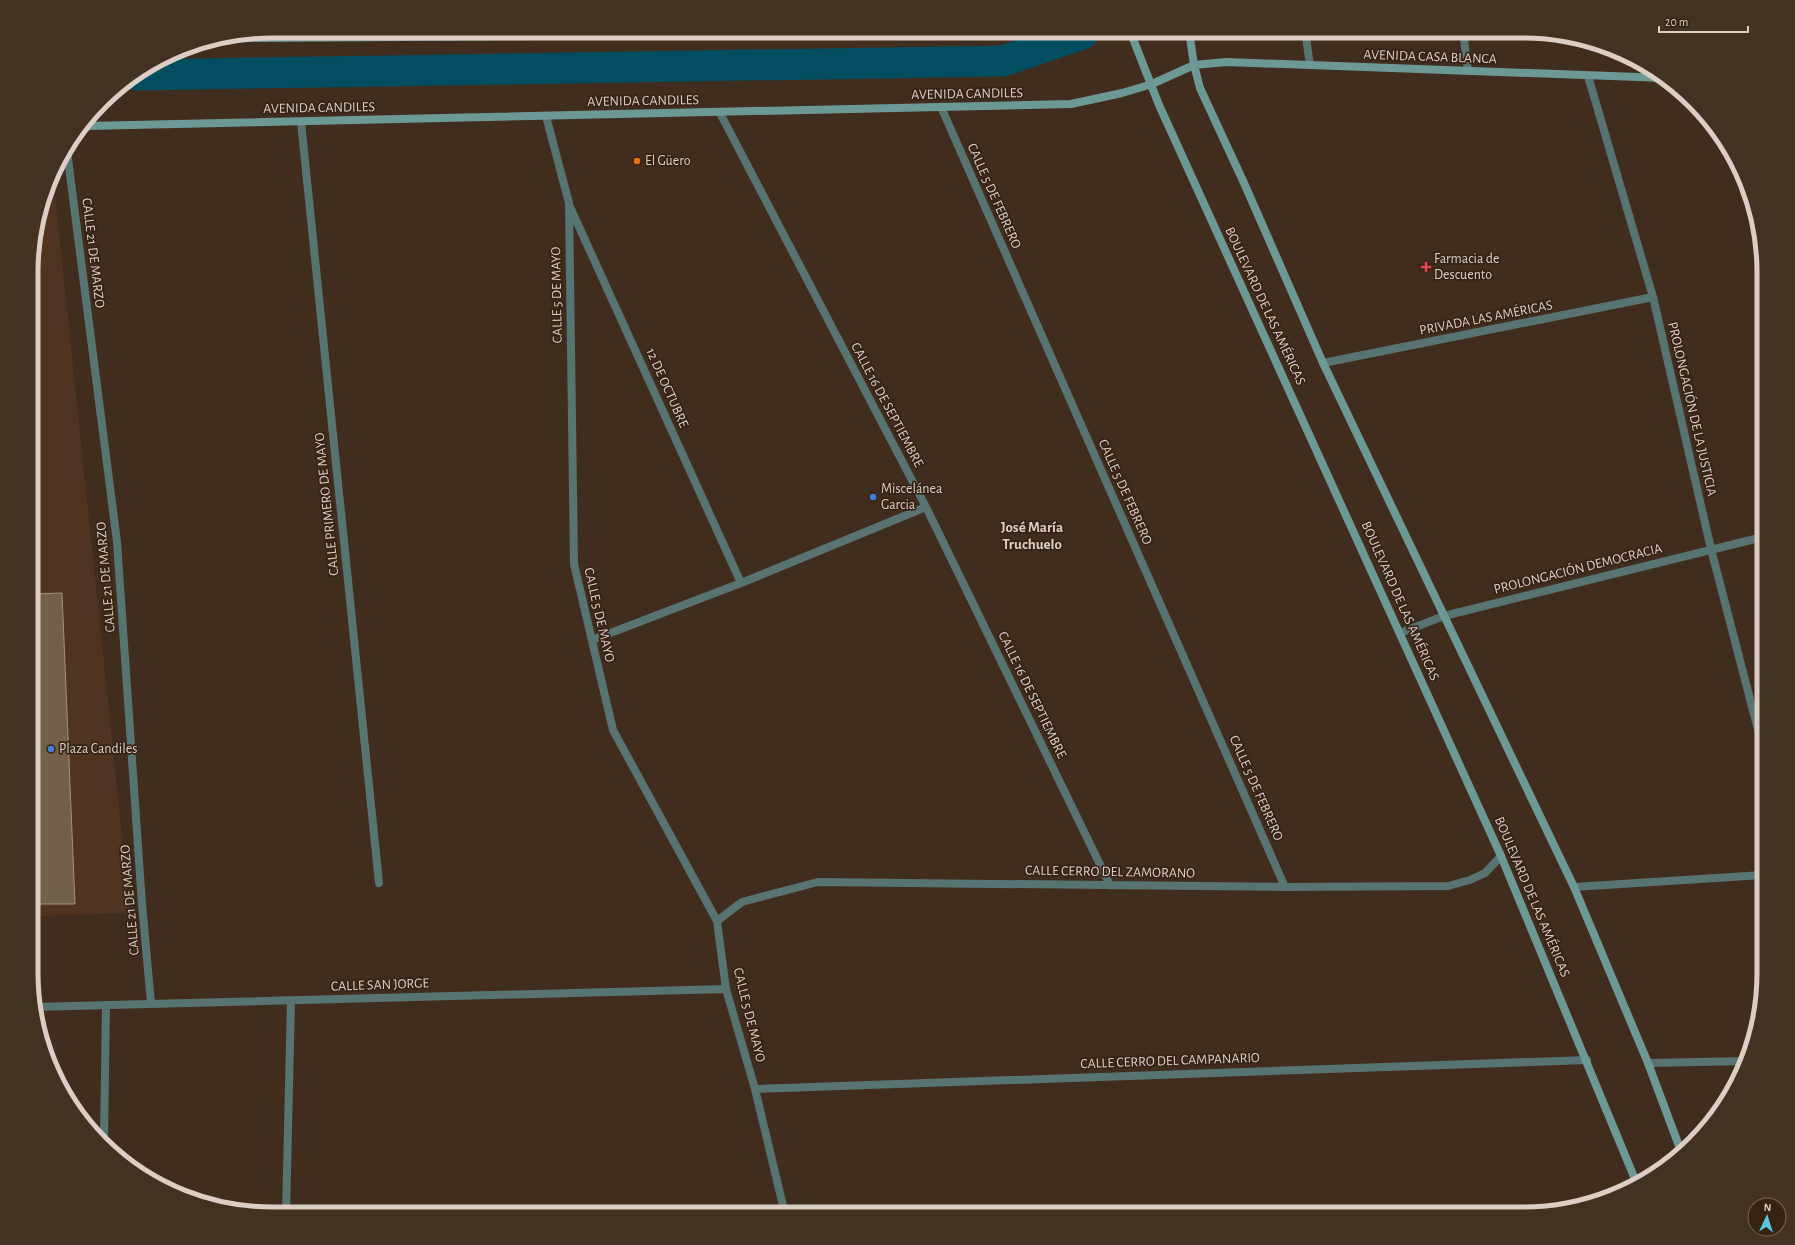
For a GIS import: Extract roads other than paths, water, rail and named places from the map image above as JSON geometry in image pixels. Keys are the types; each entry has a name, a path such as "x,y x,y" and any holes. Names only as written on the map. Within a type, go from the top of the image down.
{"main road":[{"name":"BOULEVARD DE LAS AMÉRICAS","path":"1133,38 1159,105 1501,856 1587,1060 1635,1179"},
{"name":"BOULEVARD DE LAS AMÉRICAS","path":"1190,38 1194,65 1200,88 1244,183 1323,364 1574,887 1648,1063 1679,1147"},
{"name":"AVENIDA CASA BLANCA","path":"1194,65 1226,62 1588,76 1650,75"},
{"name":"AVENIDA CANDILES","path":"89,126 1071,104 1109,97 1152,84 1194,65"}],"street":[{"path":"1306,38 1310,65"},
{"path":"1463,38 1468,71"},
{"name":"PROLONGACIÓN DE LA JUSTICIA","path":"1588,76 1653,297 1711,549 1757,723"},
{"name":"CALLE 5 DE FEBRERO","path":"941,107 1285,887"},
{"name":"CALLE 16 DE SEPTIEMBRE","path":"720,112 926,507 1110,885"},
{"name":"CALLE 5 DE MAYO","path":"546,116 569,203 574,564 613,730 717,921 726,989 755,1089 783,1207"},
{"name":"CALLE PRIMERO DE MAYO","path":"301,122 379,883"},
{"name":"CALLE 21 DE MARZO","path":"68,157 117,542 142,904 151,1003"},
{"name":"12 DE OCTUBRE","path":"569,203 741,583"},
{"name":"PRIVADA LAS AMÉRICAS","path":"1323,364 1653,297"},
{"path":"592,640 741,583 926,507"},
{"name":"PROLONGACIÓN DEMOCRACIA","path":"1400,633 1444,616 1757,539"},
{"name":"CALLE CERRO DEL ZAMORANO","path":"717,921 742,902 818,882 1285,887 1448,886 1470,880 1485,872 1501,856"},
{"path":"1574,887 1757,875"},
{"name":"CALLE SAN JORGE","path":"40,1007 726,989"},
{"path":"286,1207 291,1001"},
{"path":"104,1137 106,1005"},
{"name":"CALLE CERRO DEL CAMPANARIO","path":"755,1089 1587,1060"},
{"path":"1648,1063 1740,1060"}],"waterway":[{"path":"145,75 1003,61 1070,38"}],"place":[{"name":"El Güero","path":"637,161"},
{"name":"Farmacia de Descuento","path":"1426,267"},
{"name":"Miscelánea Garcia","path":"873,497"},
{"name":"Plaza Candiles","path":"51,749"}],"district":[{"name":"José María Truchuelo","path":"1032,536"}]}
